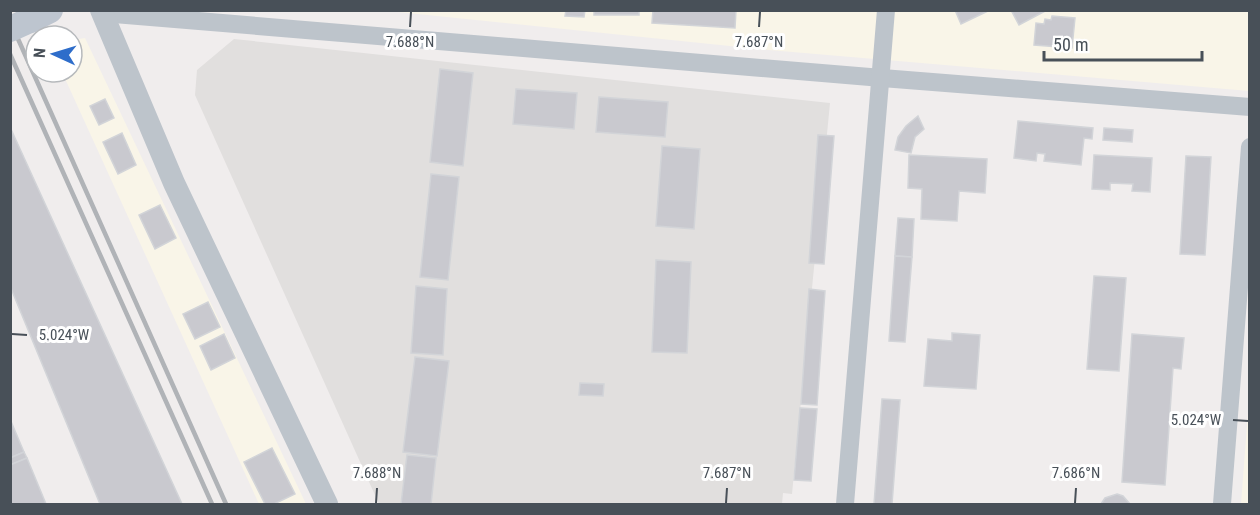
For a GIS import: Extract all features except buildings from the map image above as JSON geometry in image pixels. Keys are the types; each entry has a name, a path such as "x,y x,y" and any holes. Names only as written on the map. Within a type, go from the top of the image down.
{"street":[{"path":"845,504 886,10"},
{"path":"327,504 174,183 102,12 882,78 1250,106"},
{"path":"1222,504 1250,147"}],"shaded area":[{"path":"388,11 1249,11 1249,91 769,50"},
{"path":"84,38 306,504 259,504 67,84 84,84"},
{"path":"234,39 830,103 792,494 783,493 782,504 379,504 195,95 197,70"},
{"path":"1249,399 1249,504 1241,504"}],"railway":[{"path":"10,21 226,504"},
{"path":"10,54 212,504"}]}
